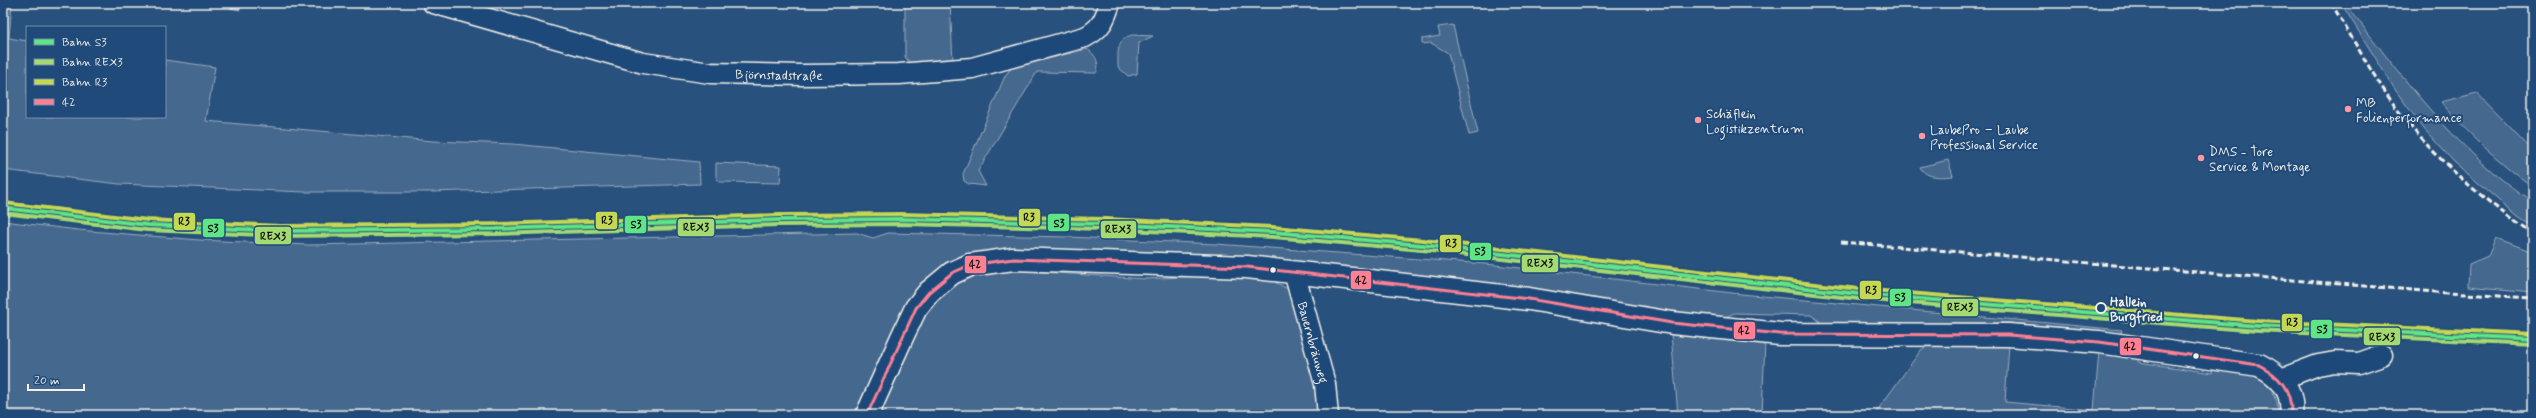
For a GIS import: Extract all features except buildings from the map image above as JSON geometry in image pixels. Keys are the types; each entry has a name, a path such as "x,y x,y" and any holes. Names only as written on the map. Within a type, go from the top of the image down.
{"street":[{"name":"Björnstadstraße","path":"433,3 643,63 710,73 801,75 936,71 972,68 1007,61 1085,37 1095,32 1105,21 1110,3"},
{"path":"867,415 916,308 940,282 952,273 970,265 1013,259 1099,260 1213,265 1294,272 1529,299 1672,323 1780,334 2008,335 2099,342 2239,361 2272,371 2281,379 2288,390 2292,405 2291,415"},
{"name":"Bauernbräuweg","path":"1294,272 1325,384 1328,415"},
{"path":"2281,379 2318,365 2335,362 2359,363 2382,355"}],"shaded area":[{"path":"3,3 12,3 9,38 26,41 26,118 166,118 166,60 215,67 206,121 433,141 513,144 699,162 700,184 430,192 304,192 119,184 3,170"},
{"path":"231,3 241,3 240,10 230,8"},
{"path":"905,3 950,3 953,62 912,65 905,57"},
{"path":"2341,3 2345,3 2431,111 2455,136 2479,160 2505,182 2533,202 2533,227 2518,217 2454,162 2424,129 2396,91"},
{"path":"1453,25 1478,133 1469,135 1448,53 1431,43 1422,44 1422,39 1440,36 1438,27"},
{"path":"1132,35 1153,36 1139,43 1137,74 1128,76 1118,67 1118,51 1123,40"},
{"path":"1087,49 1096,60 1098,66 1096,73 1037,72 978,171 986,186 969,184 964,181 963,174 1005,76 1011,68"},
{"path":"2477,93 2533,151 2533,187 2484,147 2441,102"},
{"path":"1948,160 1953,176 1939,177 1926,174 1920,167"},
{"path":"716,163 781,166 780,183 719,182 716,177"},
{"path":"3,221 78,230 199,240 309,245 857,233 873,238 888,233 1068,237 1216,244 1486,264 1741,294 2122,330 2121,333 2011,323 1822,323 1811,315 1735,313 1722,318 1432,277 1016,249 970,254 952,262 931,277 857,415 3,415"},
{"path":"2496,238 2533,252 2533,292 2468,286 2469,264 2488,256"},
{"path":"1012,270 1146,279 1214,275 1271,280 1288,289 1295,306 1316,380 1318,415 876,415 928,307 953,285 973,277"},
{"path":"1671,334 1765,342 1762,415 1678,415"},
{"path":"1934,342 2009,344 2005,402 2094,410 2099,352 2139,357 2138,362 2212,373 2214,367 2247,373 2266,383 2272,391 2277,402 2278,415 1874,415 1921,350"}],"railway":[{"path":"2331,3 2379,83 2400,113 2425,143 2469,185 2500,211 2533,234"},
{"path":"1841,242 2447,293 2533,298"}],"rail line":[{"name":"R3","path":"4,203 148,220 281,226 496,224 779,215 902,214 1106,219 1273,227 1423,240 1859,289 2258,321 2533,334"},
{"name":"S3","path":"3,208 148,225 281,231 496,229 779,220 902,219 1106,224 1273,232 1422,245 1859,294 2258,326 2533,339"},
{"name":"REX3","path":"3,213 147,230 281,236 496,234 779,225 902,224 1106,229 1273,237 1422,250 1859,299 2258,331 2533,344"}],"transit line":[{"name":"42","path":"867,415 916,308 929,292 952,273 970,265 1013,259 1247,267 1529,299 1672,323 1780,334 2008,335 2099,342 2259,365 2279,379 2287,391 2291,406 2291,415"}],"place":[{"name":"MB Folienperformance","path":"2348,109"},
{"name":"Schäflein Logistikzentrum","path":"1698,120"},
{"name":"LaubePro – Laube Professional Service","path":"1922,136"},
{"name":"DMS - Tore Service & Montage","path":"2201,158"},
{"name":"Hallein Burgfried","path":"2101,308"}]}
